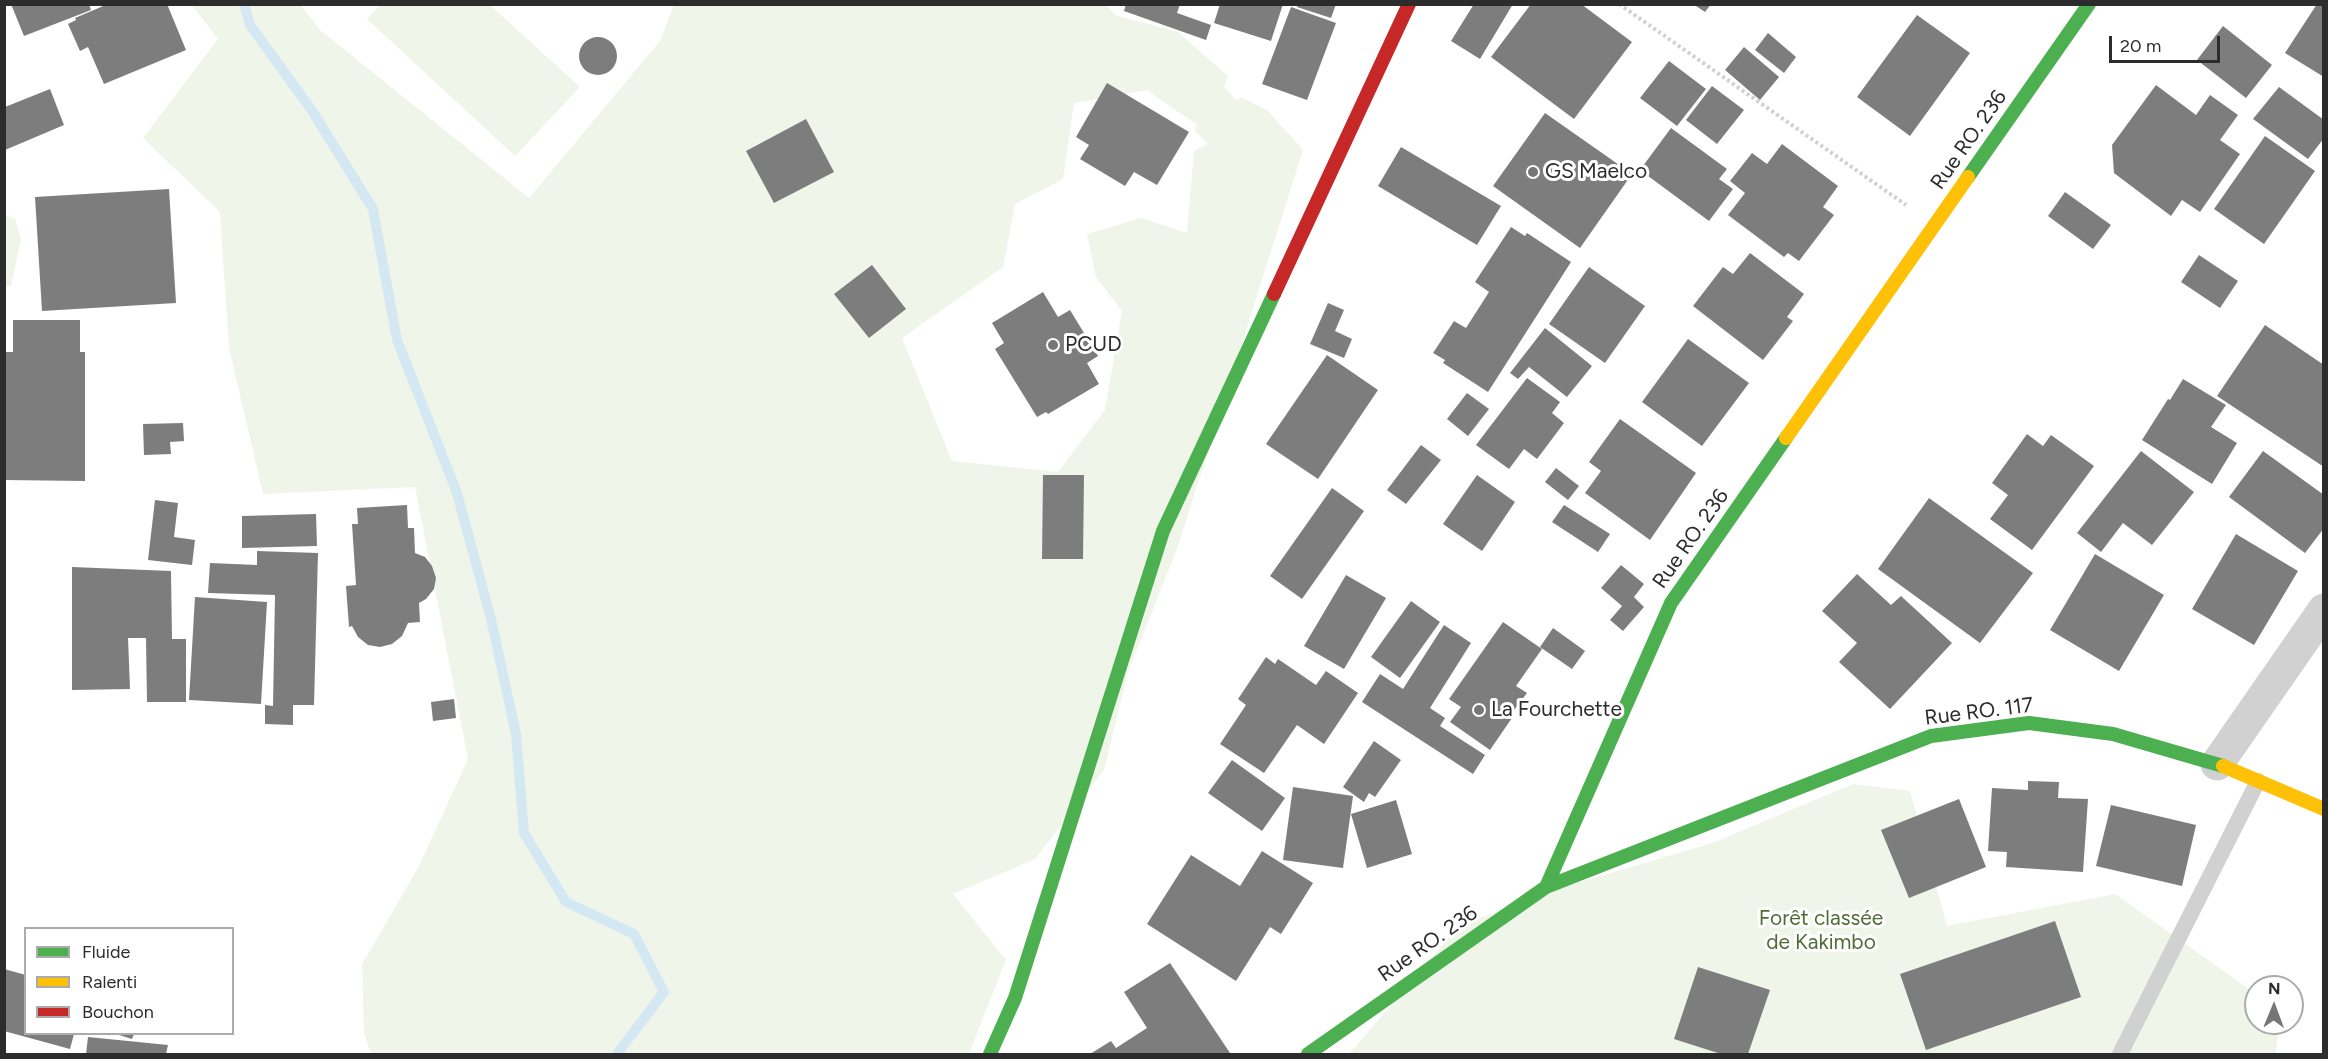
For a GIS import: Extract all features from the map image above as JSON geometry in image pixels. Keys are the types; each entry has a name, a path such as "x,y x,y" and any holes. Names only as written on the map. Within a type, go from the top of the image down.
{"street":[{"path":"990,1054 1015,998 1163,531 1409,4"},
{"name":"Rue RO. 236","path":"1308,1054 1546,887 1671,603 2089,4"},
{"path":"2217,764 2324,610"},
{"name":"Rue RO. 117","path":"1546,887 1930,736 2029,723 2113,734 2217,764 2324,809"}],"lane":[{"path":"2120,1054 2258,781"}],"path":[{"path":"1619,4 1936,226"}],"green space":[{"path":"191,4 301,5 320,30 529,198 660,41 674,5 1106,5 1115,15 1178,32 1228,76 1224,87 1237,101 1241,97 1267,110 1303,150 1177,549 1128,672 1104,770 1035,859 953,894 1006,960 969,1054 371,1054 364,1033 362,964 418,868 468,759 415,487 263,494 229,348 220,212 143,138 218,39","holes":["1147,90 1197,125 1195,131 1208,144 1194,151 1187,233 1141,218 1087,234 1096,277 1122,311 1105,410 1058,472 952,461 902,338 1003,267 1015,204 1063,179 1074,103"]},
{"path":"380,5 490,5 580,87 515,156 367,19"},
{"path":"5,216 15,219 21,239 11,286 5,286"},
{"name":"Forêt classée de Kakimbo","path":"1853,784 1910,791 1947,926 2115,894 2244,985 2244,1035 2278,1035 2276,1054 1349,1054 1458,927 1547,892 1715,842"}],"building":[{"path":"11,4 89,4 91,10 24,36"},
{"path":"108,4 167,4 186,50 104,84 88,47 80,51 68,24 76,20 75,18"},
{"path":"1126,4 1180,4 1177,13 1211,25 1206,40 1124,11"},
{"path":"1220,4 1283,4 1271,41 1214,23"},
{"path":"1298,4 1336,4 1331,18 1297,7"},
{"path":"1474,4 1513,4 1480,59 1451,41"},
{"path":"1531,4 1581,4 1632,42 1574,119 1491,57"},
{"path":"1693,4 1711,4 1705,12"},
{"path":"2317,4 2324,4 2324,77 2285,53"},
{"path":"1291,7 1336,23 1307,100 1262,84"},
{"path":"1917,15 1970,53 1910,136 1857,97"},
{"path":"2223,26 2272,65 2246,98 2197,60"},
{"path":"1768,33 1796,57 1784,73 1755,50"},
{"path":"598,37 612,42 617,56 612,70 598,75 584,70 579,56 584,42"},
{"path":"1744,47 1779,77 1760,100 1725,70"},
{"path":"1669,61 1706,89 1677,126 1640,98"},
{"path":"1107,83 1189,132 1157,185 1134,172 1125,186 1080,159 1089,145 1076,137"},
{"path":"2156,85 2196,115 2210,95 2238,115 2220,140 2240,154 2200,212 2182,200 2171,216 2114,173 2112,145"},
{"path":"1712,86 1744,110 1717,144 1686,120"},
{"path":"2279,87 2324,120 2324,138 2308,159 2253,119"},
{"path":"50,89 64,125 5,150 5,107"},
{"path":"1545,113 1632,174 1580,248 1493,186"},
{"path":"806,119 834,172 774,203 746,151"},
{"path":"1671,128 1727,169 1719,179 1733,189 1709,221 1640,170"},
{"path":"2265,136 2315,171 2264,244 2214,209"},
{"path":"1782,144 1838,186 1823,207 1834,215 1799,261 1788,253 1784,257 1728,215 1745,193 1730,181 1752,153 1767,164"},
{"path":"1401,147 1501,206 1477,245 1378,186"},
{"path":"169,189 176,303 42,311 35,197"},
{"path":"2065,192 2111,225 2093,249 2048,216"},
{"path":"1511,227 1525,236 1527,233 1571,262 1488,392 1443,363 1445,360 1433,353 1454,321 1466,328 1489,292 1475,282"},
{"path":"1750,253 1804,294 1787,317 1793,321 1763,360 1693,306 1723,267 1733,274"},
{"path":"2199,255 2238,281 2220,308 2181,282"},
{"path":"872,265 906,309 869,338 834,294"},
{"path":"1589,267 1645,306 1605,363 1549,324"},
{"path":"1043,292 1058,317 1070,310 1098,356 1087,363 1099,384 1048,414 1046,412 1037,417 995,349 1004,343 992,323"},
{"path":"1328,303 1344,310 1335,331 1352,339 1344,358 1310,344"},
{"path":"13,320 80,320 80,352 85,352 85,481 4,480 4,352 13,352"},
{"path":"2265,325 2324,365 2324,467 2217,396"},
{"path":"1545,328 1592,366 1567,397 1529,367 1518,379 1510,373"},
{"path":"1688,339 1749,383 1702,446 1642,402"},
{"path":"1327,355 1378,390 1318,479 1266,444"},
{"path":"1527,378 1560,402 1552,413 1564,423 1537,459 1524,449 1509,469 1476,445"},
{"path":"2183,379 2226,405 2211,427 2237,443 2212,484 2142,440"},
{"path":"1467,393 1489,409 1468,436 1447,419"},
{"path":"1620,419 1696,473 1650,540 1585,493 1601,471 1589,462"},
{"path":"183,423 184,441 170,442 171,454 144,455 143,424"},
{"path":"2027,434 2043,446 2051,435 2094,466 2032,550 1990,519 2008,495 1992,483"},
{"path":"1421,445 1441,460 1406,504 1387,490"},
{"path":"2141,451 2194,492 2152,545 2123,523 2101,552 2077,533"},
{"path":"2263,451 2324,495 2324,528 2305,553 2229,497"},
{"path":"1556,468 1579,486 1568,500 1545,482"},
{"path":"1043,475 1084,475 1083,559 1042,559"},
{"path":"1477,475 1515,502 1482,551 1443,524"},
{"path":"1332,488 1364,511 1302,599 1270,576"},
{"path":"1929,498 2033,573 1980,643 1878,569"},
{"path":"155,500 178,503 174,537 195,540 192,565 148,560"},
{"path":"407,505 408,528 414,528 415,553 425,557 432,566 436,578 434,589 426,599 419,603 420,622 408,623 402,636 392,644 380,647 368,645 358,637 352,626 349,627 346,586 356,585 352,524 358,524 357,508"},
{"path":"1564,505 1610,534 1598,552 1552,522"},
{"path":"316,514 317,546 242,548 242,516"},
{"path":"2236,534 2298,571 2254,645 2192,609"},
{"path":"257,551 318,553 314,705 293,705 293,725 265,724 265,705 273,706 275,595 208,593 210,563 257,565"},
{"path":"2095,554 2164,595 2119,671 2050,630"},
{"path":"1621,565 1644,584 1634,597 1644,607 1623,631 1610,620 1622,606 1601,588"},
{"path":"72,567 171,571 172,639 186,639 186,702 147,702 146,638 128,638 130,689 72,690"},
{"path":"1857,574 1891,605 1901,596 1952,643 1890,709 1839,662 1857,643 1822,611"},
{"path":"1346,575 1386,598 1344,669 1304,646"},
{"path":"195,597 267,602 261,704 189,700"},
{"path":"1411,601 1440,622 1400,678 1371,657"},
{"path":"1503,622 1542,649 1516,686 1527,693 1512,713 1499,705 1514,715 1490,750 1450,722 1461,707 1449,699"},
{"path":"1444,625 1471,643 1430,708 1445,718 1440,726 1485,755 1473,774 1362,702 1380,674 1403,689"},
{"path":"1553,628 1585,651 1572,669 1540,647"},
{"path":"1266,657 1275,664 1278,659 1316,685 1326,671 1358,693 1324,744 1297,725 1264,773 1220,744 1246,705 1238,699"},
{"path":"454,699 456,718 433,721 431,702"},
{"path":"1374,741 1401,760 1375,797 1369,793 1364,802 1343,787"},
{"path":"1232,760 1285,798 1262,831 1208,793"},
{"path":"2028,781 2059,782 2058,798 2088,799 2083,872 2006,867 2007,852 1988,851 1992,788 2028,790"},
{"path":"1293,787 1353,796 1343,868 1283,860"},
{"path":"1959,799 1986,867 1909,898 1881,830"},
{"path":"1396,800 1412,854 1367,868 1351,814"},
{"path":"2111,805 2196,825 2182,886 2096,866"},
{"path":"1262,851 1313,883 1281,934 1270,927 1236,981 1147,924 1191,855 1240,886"},
{"path":"2055,921 2081,997 1926,1050 1900,974"},
{"path":"1170,963 1230,1053 1090,1054 1111,1041 1116,1048 1147,1028 1124,992"},
{"path":"1698,967 1770,990 1748,1054 1721,1054 1674,1039"},
{"path":"4,969 24,974 24,1035 74,1035 70,1049 4,1031"},
{"path":"119,1035 134,1035 132,1039"},
{"path":"88,1037 168,1045 166,1054 86,1054"}],"waterway":[{"path":"244,4 250,25 311,109 373,209 397,340 457,493 491,619 516,734 524,833 566,902 634,934 664,992 617,1054"}],"traffic: fast":[{"path":"1968,177 2089,4"},
{"path":"990,1054 1015,998 1163,531 1274,294"},
{"path":"1308,1054 1546,887 1671,603 1786,438"},
{"path":"1546,887 1931,736 2029,723 2113,734 2223,766"}],"traffic: slow":[{"path":"1786,438 1968,177"},
{"path":"2223,766 2324,809"}],"traffic: jam":[{"path":"1274,294 1409,4"}],"place":[{"name":"GS Maelco","path":"1533,172"},
{"name":"PCUD","path":"1053,345"},
{"name":"La Fourchette","path":"1479,710"}]}
